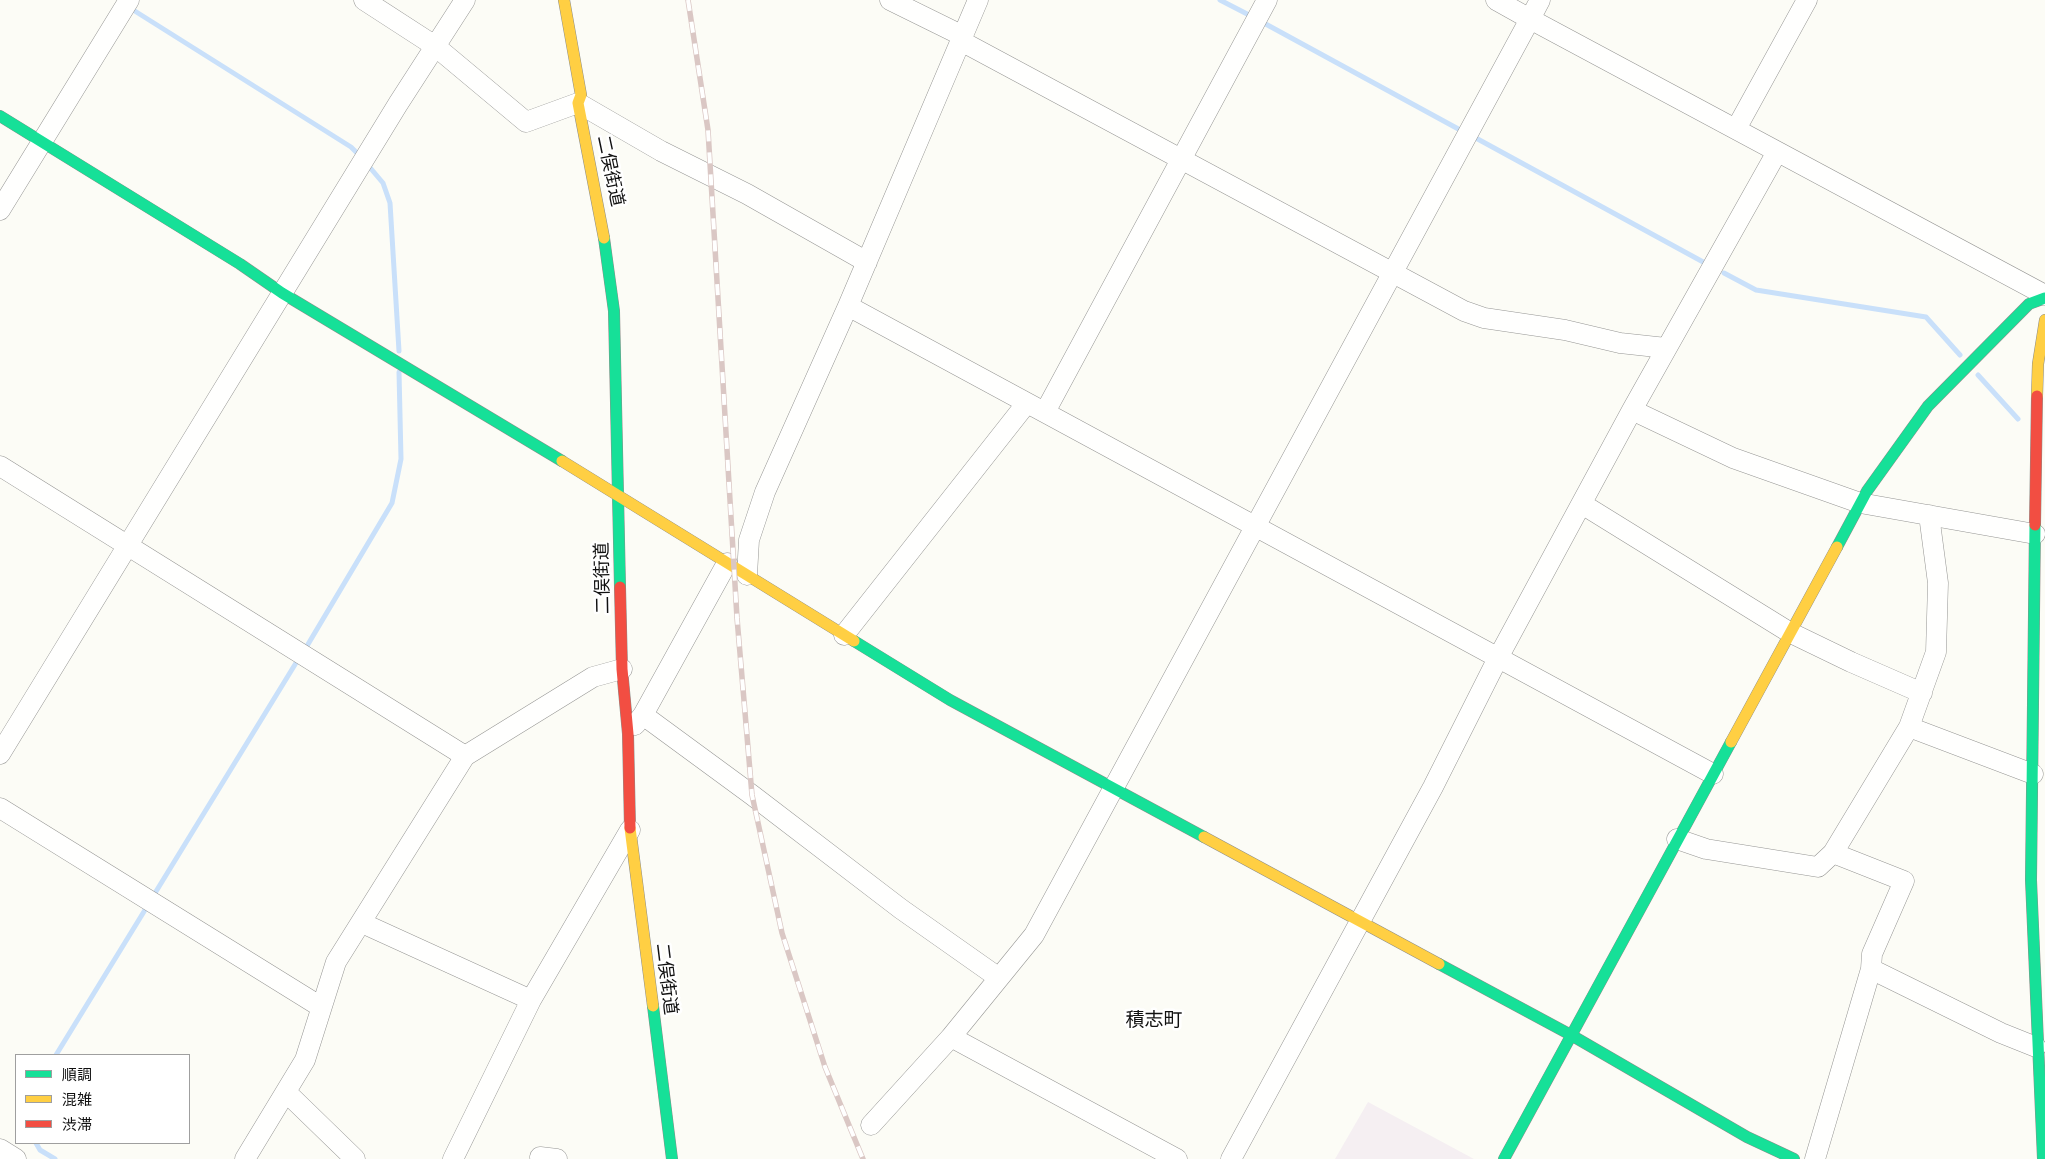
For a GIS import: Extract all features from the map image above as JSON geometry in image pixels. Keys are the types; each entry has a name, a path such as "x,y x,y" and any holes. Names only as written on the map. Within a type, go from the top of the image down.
{"street":[{"path":"364,0 435,46 526,122 578,102 661,151 747,194 867,262"},
{"path":"0,754 129,546 282,293 465,0"},
{"name":"二俣街道","path":"564,0 582,95 578,102 601,213 614,311 622,670 628,734 630,830 672,1159"},
{"path":"890,0 1464,311 1484,318 1565,330 1620,343 1666,348"},
{"path":"748,575 749,540 765,492 848,306 978,0"},
{"path":"1045,412 1267,0"},
{"path":"1496,0 2045,297"},
{"path":"871,1125 951,1037 1034,935 1540,0"},
{"path":"1736,129 1807,0"},
{"path":"0,210 124,8"},
{"path":"0,116 240,264 282,293 410,368 950,700 1115,787 1360,922 1571,1035 1747,1137 1791,1158"},
{"path":"1231,1159 1433,787 1499,656 1632,410 1777,152"},
{"path":"1504,1159 1860,503 1908,431 1928,406 2029,304 2045,297"},
{"path":"848,306 1026,404 1045,412 1499,656 1585,706 1713,774"},
{"path":"2042,1159 2042,1072 2036,1047 2031,880 2039,621 2035,534 2038,364 2045,320"},
{"path":"844,635 1026,404"},
{"path":"1632,410 1734,458 1860,503 2035,534"},
{"path":"0,466 465,756"},
{"path":"1582,504 1789,632 1922,693"},
{"path":"1677,839 1706,849 1818,867 1833,853 1909,727 1936,652 1939,606 1929,515"},
{"path":"628,734 643,715 727,563"},
{"path":"245,1159 305,1060 336,962 465,756 593,677 622,670"},
{"path":"643,715 901,909 999,978"},
{"path":"1909,727 2033,774"},
{"path":"0,808 321,1007"},
{"path":"453,1159 531,1000 630,830"},
{"path":"1816,1159 1871,969 1872,954 1904,881 1833,853"},
{"path":"362,923 531,1000"},
{"path":"1871,969 2001,1033 2036,1047"},
{"path":"951,1037 1177,1159"},
{"path":"286,1092 355,1159"},
{"path":"0,1149 16,1159"}],"shaded area":[{"path":"1368,1102 1474,1159 1335,1159"}],"waterway":[{"path":"1220,0 1251,16"},
{"path":"130,8 351,147 360,156"},
{"path":"1262,22 1462,131"},
{"path":"1474,137 1705,263"},
{"path":"367,164 383,183 390,203 399,351"},
{"path":"1724,273 1756,290 1926,317 1960,355"},
{"path":"304,651 392,503 401,459 399,372"},
{"path":"1978,375 2018,419"},
{"path":"152,898 299,658"},
{"path":"57,1054 148,905"},
{"path":"37,1144 40,1150 55,1159"}],"railway":[{"path":"688,0 708,130 737,618 752,795 782,933 825,1067 863,1159"}],"traffic: fast":[{"path":"0,116 240,264 282,293 562,461"},
{"path":"604,238 614,311 620,587"},
{"path":"1837,547 1867,491 1928,406 2029,304 2045,298"},
{"path":"2035,525 2031,880 2043,1159"},
{"path":"854,641 950,700 1204,837"},
{"path":"1504,1159 1731,742"},
{"path":"1439,964 1571,1035 1747,1137 1794,1159"},
{"path":"653,1006 672,1159"}],"traffic: slow":[{"path":"564,0 581,95 578,103 604,238"},
{"path":"2037,396 2038,364 2045,320"},
{"path":"562,461 854,641"},
{"path":"1731,742 1837,547"},
{"path":"630,828 653,1006"},
{"path":"1204,837 1439,964"}],"traffic: jam":[{"path":"2035,525 2037,396"},
{"path":"620,587 622,669 628,734 630,828"}],"district":[{"name":"積志町","path":"1154,1021"}]}
